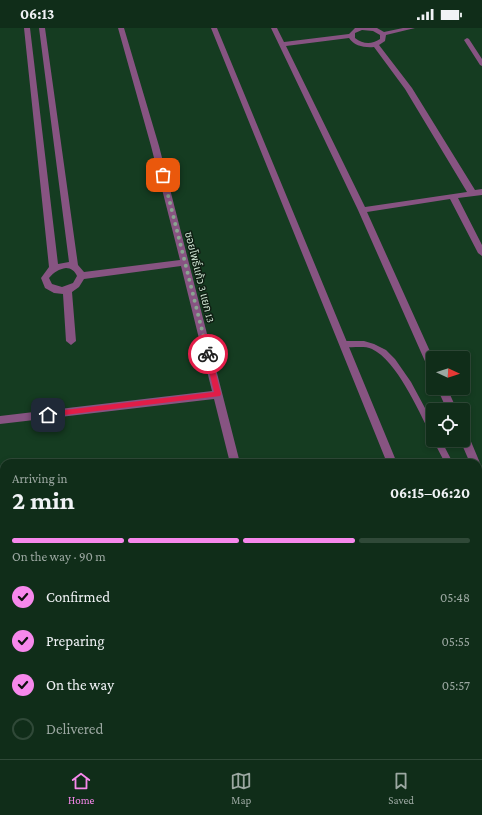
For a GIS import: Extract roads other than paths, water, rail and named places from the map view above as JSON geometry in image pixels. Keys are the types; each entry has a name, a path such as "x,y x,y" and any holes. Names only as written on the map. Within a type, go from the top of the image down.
{"street":[{"path":"27,28 30,54 52,172 74,267"},
{"path":"42,28 45,52 52,172 54,268"},
{"name":"ซอยโพธิ์แก้ว 3 แยก 13","path":"121,28 155,146 218,394 220,410 233,459"},
{"path":"214,28 390,459"},
{"path":"274,28 362,210 426,352"},
{"path":"282,44 351,36 355,30 362,28 374,29 383,34 412,28"},
{"path":"351,36 357,43 367,46 376,45 383,40 383,34"},
{"path":"468,40 482,64"},
{"path":"376,45 408,88 473,194"},
{"path":"30,54 45,52"},
{"path":"362,210 482,192"},
{"path":"453,197 482,253"},
{"path":"81,276 184,263"},
{"path":"64,265 78,269 81,276 77,285 67,290 56,290 51,288 46,282 47,274 54,268 64,265"},
{"path":"67,290 71,341"},
{"path":"0,420 218,394"},
{"path":"469,447 474,459"}],"lane":[{"path":"344,344 366,344 375,347 392,359 426,419"},
{"path":"441,447 447,459"}]}
